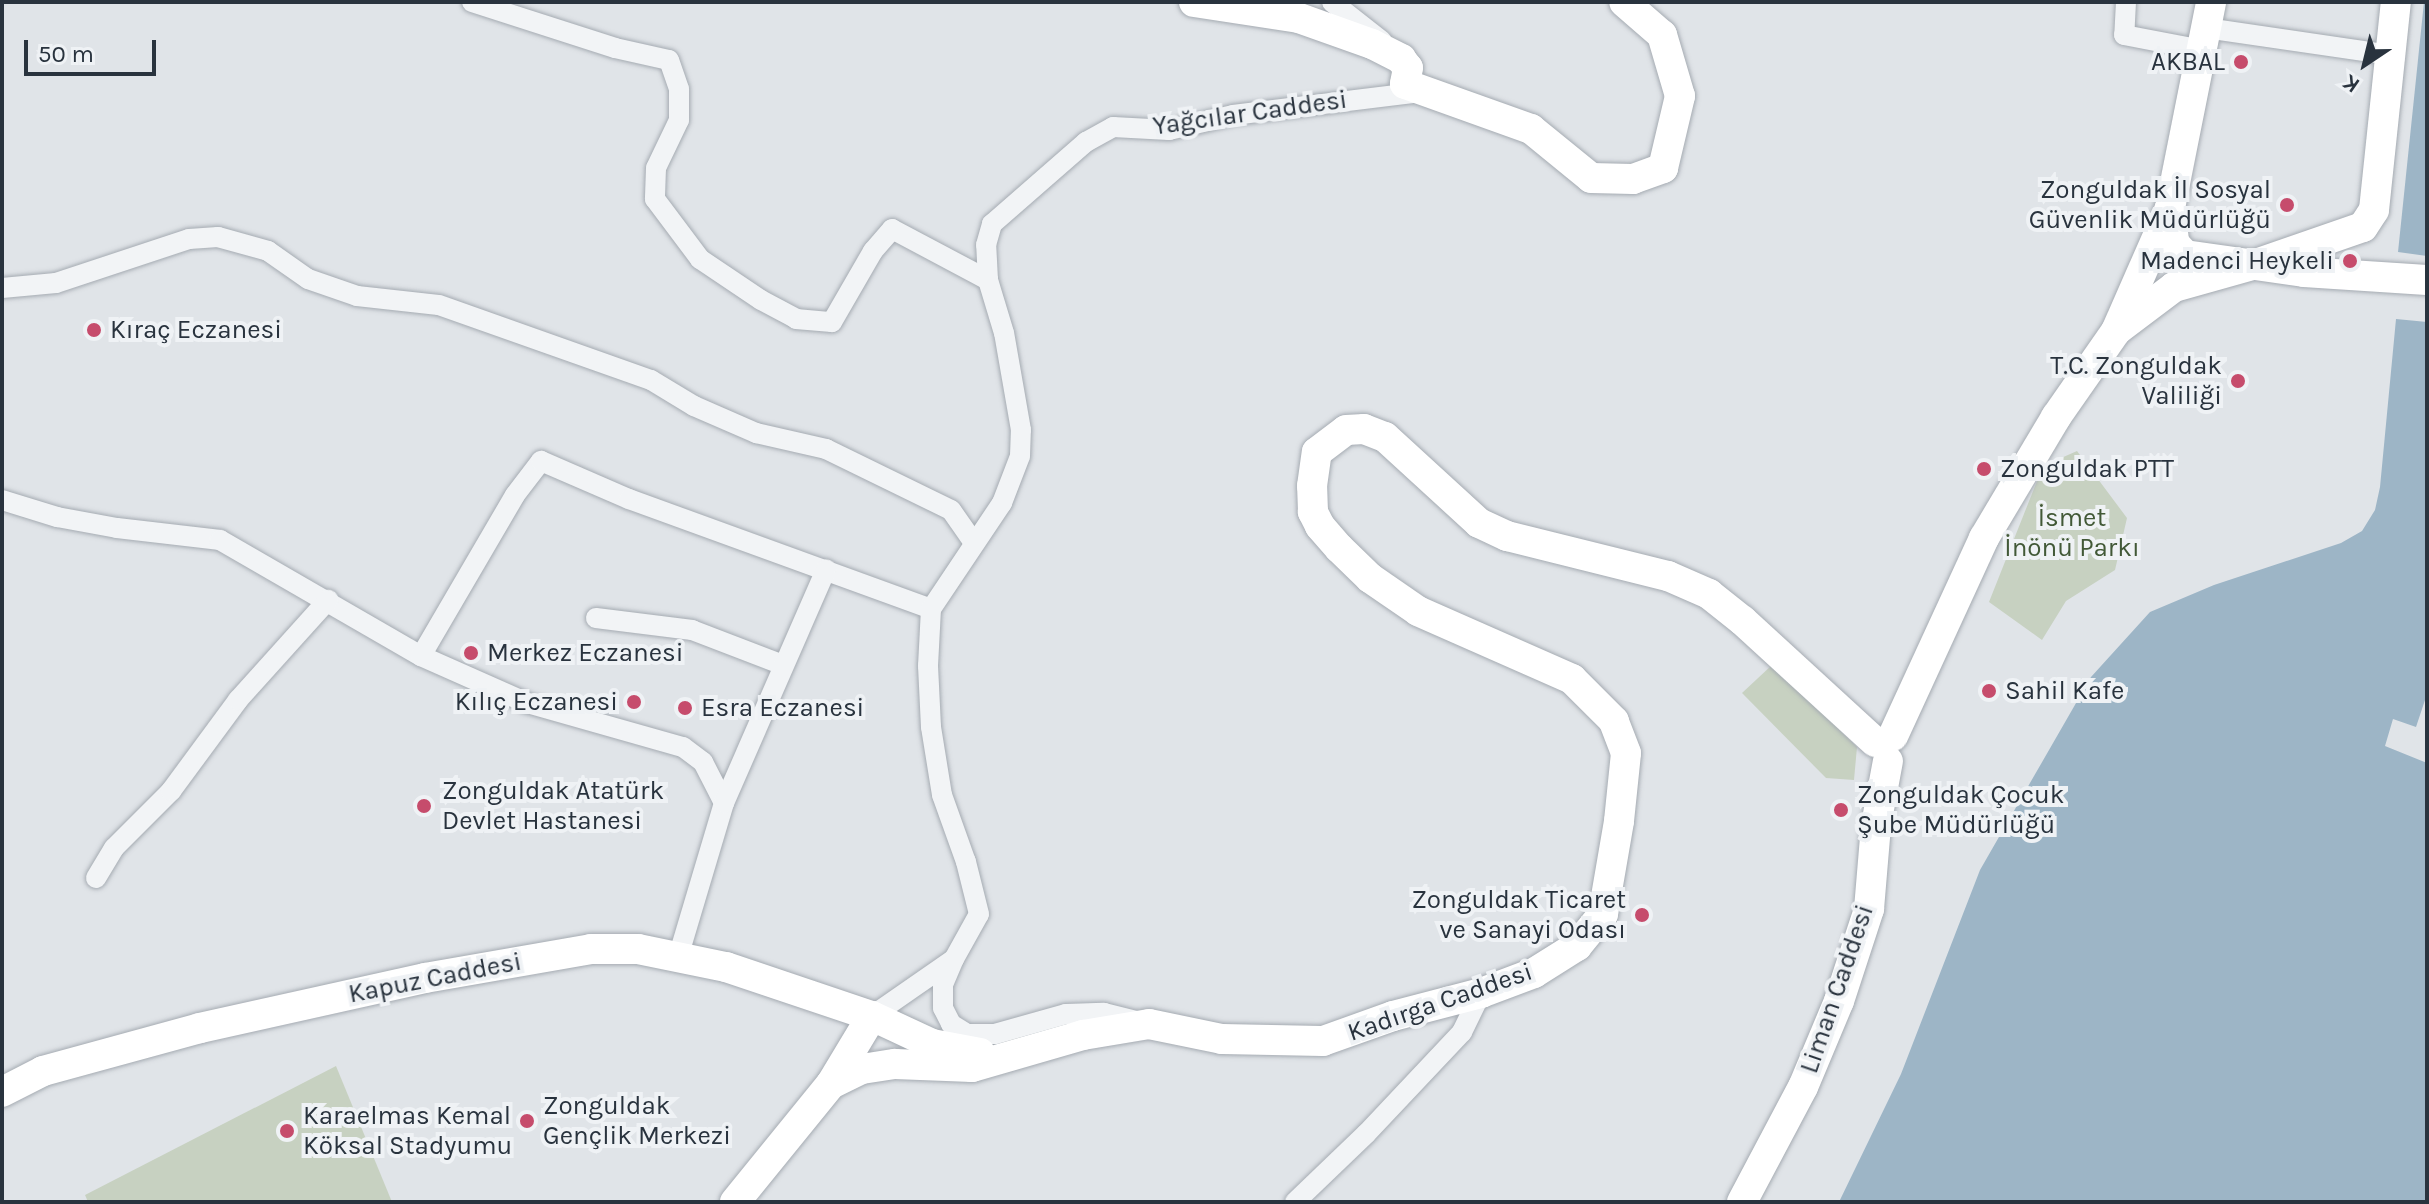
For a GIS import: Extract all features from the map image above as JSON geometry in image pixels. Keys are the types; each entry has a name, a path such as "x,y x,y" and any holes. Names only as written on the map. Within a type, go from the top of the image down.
{"main road":[{"path":"1194,2 1299,18 1401,59 1408,68 1405,84 1531,129 1591,178 1633,179 1663,168 1680,96 1678,80 1662,35 1624,2"},
{"path":"2116,331 2174,287 2256,264 2363,227 2374,210 2396,2"},
{"path":"2116,331 2170,208 2206,27"},
{"path":"2170,208 2174,243 2185,255 2427,280"},
{"path":"2369,217 2378,276"},
{"name":"Liman Caddesi","path":"1742,1202 1803,1087 1848,975 1869,909 1885,746 1984,538 2056,417 2116,331"},
{"name":"Kadırga Caddesi","path":"831,1084 862,1069 884,1065 972,1067 1083,1035 1149,1024 1222,1039 1323,1041 1393,1016 1481,993 1534,973 1577,946 1603,914 1619,821 1626,753 1614,721 1572,679 1418,611 1370,578 1320,526 1313,512 1312,486 1317,452 1346,430 1364,429 1385,437 1479,523 1507,536 1668,576 1709,594 1885,746"},
{"name":"Kapuz Caddesi","path":"2,1092 43,1071 141,1044 425,978 591,949 638,949 726,967 872,1016 932,1044 965,1052 1017,1054"},
{"path":"826,1002 838,1029 838,1057 831,1084"},
{"path":"735,1202 831,1084 872,1016"}],"street":[{"path":"472,2 615,48 669,60 679,89 679,120 656,168 655,199 700,259 761,300 796,319 832,322 873,251 892,229 988,280"},
{"path":"1332,2 1353,16 1401,59"},
{"path":"2126,2 2124,35 2206,27 2390,55"},
{"name":"Yağcılar Caddesi","path":"931,609 1002,503 1020,456 1021,430 1004,333 988,280 986,245 992,224 1086,142 1113,127 1169,130 1233,115 1431,91"},
{"path":"2,288 56,283 189,239 218,237 268,251 320,283 357,296 439,305 651,380 694,406 756,433 826,449 951,510 974,543"},
{"path":"421,656 515,495 541,461 629,499 931,609 931,727 942,795 966,862 979,914 943,984 943,1008 951,1024 967,1034 995,1034 1066,1014 1104,1013 1149,1024"},
{"path":"2,500 57,517 117,528 220,540 421,656 527,703 683,747 703,762 724,803"},
{"path":"678,957 724,803 826,569"},
{"path":"96,878 114,848 171,791 238,700 328,600"},
{"path":"596,618 692,630 783,665"},
{"path":"872,1016 954,959"},
{"path":"1295,1202 1366,1134 1462,1032 1481,993"}],"green space":[{"name":"İsmet İnönü Parkı","path":"2077,451 2127,518 2115,570 2066,601 2042,640 1989,602 2043,466"},
{"path":"1772,665 1857,747 1854,780 1826,778 1742,693"},
{"name":"Karaelmas Kemal Köksal Stadyumu","path":"336,1066 392,1202 88,1202 85,1195"}],"water":[{"path":"2424,2 2427,2 2427,256 2398,252"},
{"path":"2396,319 2427,322 2427,694 2416,727 2393,719 2385,746 2427,763 2427,1202 1839,1202 1901,1074 1980,870 2091,677 2150,612 2214,585 2341,543 2362,531 2375,510 2380,487"}],"place":[{"name":"AKBAL","path":"2241,62"},
{"name":"Zonguldak İl Sosyal Güvenlik Müdürlüğü","path":"2287,205"},
{"name":"Madenci Heykeli","path":"2350,261"},
{"name":"Kıraç Eczanesi","path":"94,330"},
{"name":"T.C. Zonguldak Valiliği","path":"2238,381"},
{"name":"Zonguldak PTT","path":"1984,469"},
{"name":"Merkez Eczanesi","path":"471,653"},
{"name":"Sahil Kafe","path":"1989,691"},
{"name":"Kılıç Eczanesi","path":"634,702"},
{"name":"Esra Eczanesi","path":"685,708"},
{"name":"Zonguldak Atatürk Devlet Hastanesi","path":"424,806"},
{"name":"Zonguldak Çocuk Şube Müdürlüğü","path":"1841,810"},
{"name":"Zonguldak Ticaret ve Sanayi Odası","path":"1642,915"},
{"name":"Zonguldak Gençlik Merkezi","path":"527,1121"},
{"name":"Karaelmas Kemal Köksal Stadyumu","path":"287,1131"}]}
